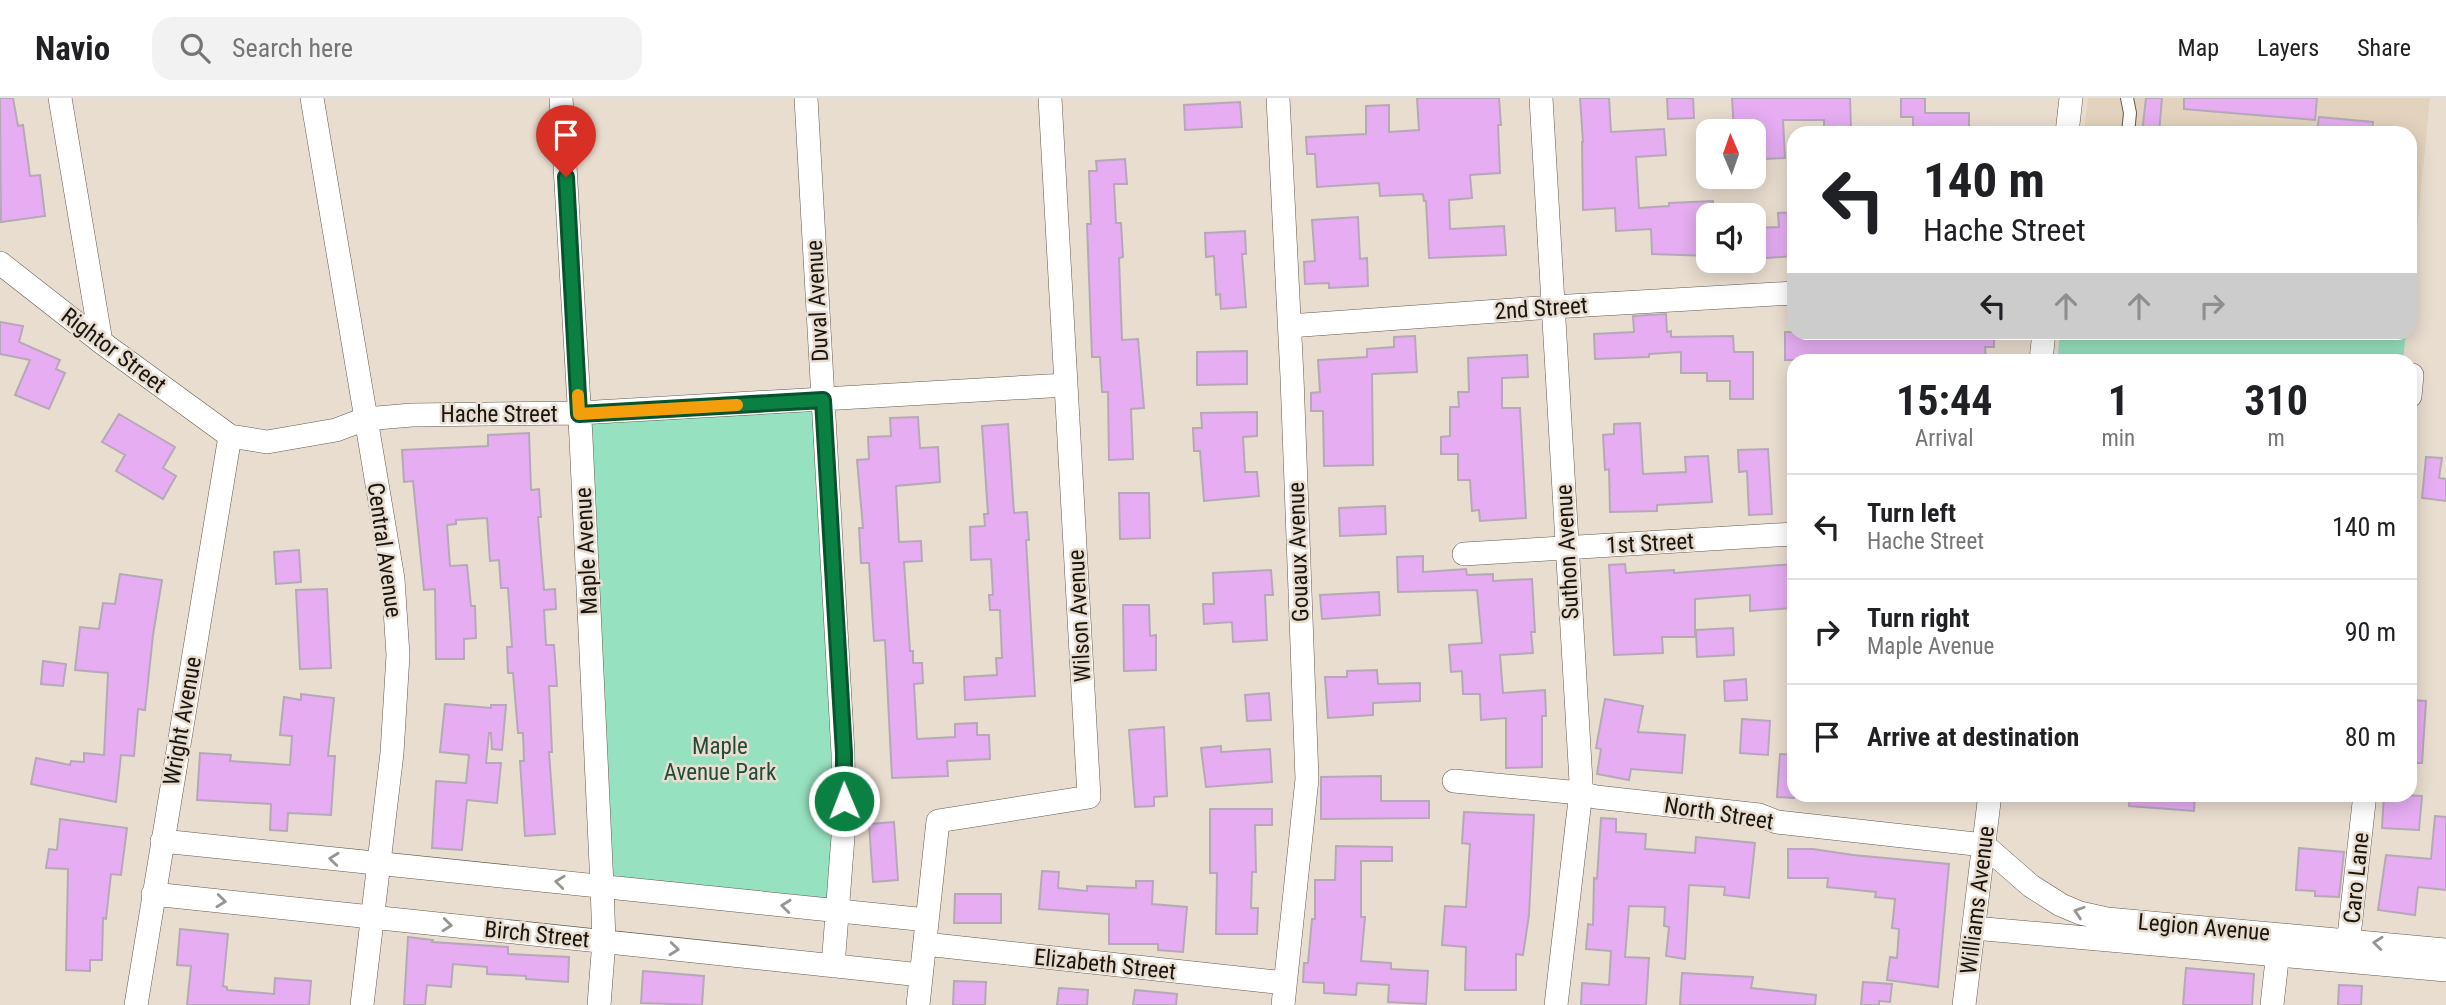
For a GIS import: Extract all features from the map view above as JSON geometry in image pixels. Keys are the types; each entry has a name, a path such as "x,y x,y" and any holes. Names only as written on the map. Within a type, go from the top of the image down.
{"street":[{"path":"60,98 102,341"},
{"name":"Central Avenue","path":"312,98 393,579 398,655 392,753 362,1005"},
{"name":"Maple Avenue","path":"561,98 602,886 604,941 599,1005"},
{"name":"Duval Avenue","path":"806,98 844,753 844,824 833,966"},
{"name":"Wilson Avenue","path":"918,1005 938,821 1089,797 1050,98"},
{"name":"Gouaux Avenue","path":"1278,98 1307,779 1284,1000"},
{"name":"Suthon Avenue","path":"1541,98 1580,793 1556,1005"},
{"path":"2068,126 2071,98"},
{"name":"Rightor Street","path":"0,262 230,436"},
{"name":"2nd Street","path":"1289,326 1787,293"},
{"name":"Hache Street","path":"230,436 267,442 336,430 365,419 412,415 579,414 1066,386"},
{"name":"Wright Avenue","path":"136,1005 230,436"},
{"name":"1st Street","path":"1464,554 1787,534"},
{"name":"North Street","path":"1454,781 1580,793 1759,815 1777,822 1984,845"},
{"name":"Williams Avenue","path":"1964,1005 1989,802"},
{"name":"Caro Lane","path":"2348,951 2364,802"},
{"path":"162,841 927,920"},
{"name":"Legion Avenue","path":"1984,845 2031,886 2061,905 2119,931"},
{"name":"Birch Street","path":"153,894 921,975"},
{"name":"Legion Avenue","path":"1974,928 2119,931 2279,944 2348,951 2446,970"},
{"name":"Elizabeth Street","path":"925,944 1284,1000"},
{"path":"2272,1005 2279,944"},
{"name":"Legion Avenue","path":"2348,951 2446,950"}],"lane":[{"path":"2127,98 2129,126"}],"shaded area":[{"path":"2088,98 2430,98 2417,229 2417,126 2085,126"}],"green space":[{"path":"2059,340 2405,340 2404,354 2058,354"},
{"name":"Maple Avenue Park","path":"823,400 838,911 602,886 579,413"}],"building":[{"path":"0,98 13,98 18,126 23,125 30,176 40,175 45,216 1,222"},
{"path":"1417,98 1499,98 1500,173 1470,175 1472,198 1449,200 1450,229 1504,226 1506,255 1429,258 1426,201 1423,194 1380,196 1379,183 1317,187 1315,154 1307,154 1306,137 1366,134 1366,106 1389,105 1389,132 1419,130"},
{"path":"1580,98 1609,98 1611,132 1664,129 1666,155 1636,157 1639,208 1669,206 1669,203 1713,201 1696,203 1696,256 1652,254 1651,229 1616,231 1615,208 1583,210"},
{"path":"1667,98 1693,98 1694,118 1668,119"},
{"path":"1732,98 1850,98 1851,126 1824,126 1824,120 1783,120 1785,158 1766,159 1766,119 1733,119"},
{"path":"1901,98 1925,98 1925,113 1969,113 1969,126 1913,126 1913,117 1901,117"},
{"path":"2146,98 2162,98 2160,126 2143,126"},
{"path":"2184,98 2317,98 2315,120 2184,109"},
{"path":"1240,102 1242,127 1185,130 1184,105"},
{"path":"2319,117 2373,122 2373,126 2318,126"},
{"path":"1125,159 1127,184 1114,184 1116,223 1121,223 1123,257 1119,258 1122,340 1138,339 1144,408 1131,409 1133,459 1109,460 1108,392 1102,392 1100,357 1092,357 1087,224 1091,224 1089,171 1097,171 1096,161"},
{"path":"1787,212 1787,257 1766,258 1766,228 1779,227 1778,213"},
{"path":"1358,217 1360,259 1367,258 1368,286 1329,288 1329,283 1305,284 1304,262 1315,261 1312,220"},
{"path":"1245,231 1246,254 1242,254 1246,307 1221,309 1220,294 1216,295 1214,256 1206,257 1205,233"},
{"path":"1666,314 1667,332 1671,331 1671,337 1733,336 1734,352 1753,352 1753,399 1730,399 1730,381 1707,381 1707,373 1681,373 1681,352 1649,354 1649,357 1595,359 1594,334 1634,332 1633,316"},
{"path":"0,322 23,326 19,342 60,360 56,369 65,373 49,409 15,395 30,360 0,354"},
{"path":"1785,332 1787,340 1994,340 1994,347 1985,347 1986,354 1787,354 1785,360"},
{"path":"1415,336 1417,372 1372,374 1373,465 1324,466 1323,411 1311,411 1311,393 1320,392 1318,360 1367,357 1367,349 1394,347 1394,337"},
{"path":"1247,351 1247,384 1197,385 1197,352"},
{"path":"1527,355 1528,377 1502,378 1502,408 1520,408 1526,518 1480,521 1479,510 1472,511 1470,480 1458,480 1458,454 1441,454 1441,437 1450,436 1450,407 1459,407 1458,392 1469,392 1468,358"},
{"path":"1257,412 1257,436 1243,437 1245,472 1257,472 1259,496 1204,501 1200,451 1194,451 1193,428 1202,428 1201,413"},
{"path":"119,414 175,447 163,468 176,476 163,499 116,471 125,455 102,442"},
{"path":"918,417 920,448 938,447 940,482 896,486 899,542 921,541 922,561 904,562 910,651 913,651 913,663 922,663 923,683 914,684 917,739 955,737 955,724 977,723 977,735 989,735 990,759 947,761 948,776 892,778 885,640 874,641 869,563 861,563 859,528 863,528 857,460 869,459 868,437 891,436 890,418"},
{"path":"1640,423 1643,474 1686,472 1685,457 1708,456 1712,502 1657,505 1657,511 1610,512 1609,469 1605,470 1603,435 1614,434 1614,424"},
{"path":"1008,424 1014,513 1027,512 1029,540 1026,540 1035,696 965,700 964,677 997,675 996,658 1002,658 1000,610 990,610 989,595 993,595 991,559 971,560 970,527 985,526 984,514 988,514 982,426"},
{"path":"529,433 531,490 539,489 541,517 538,517 544,590 555,589 556,609 544,610 546,645 554,645 557,686 549,686 552,752 549,752 555,834 525,836 520,761 524,761 523,733 518,733 513,673 508,673 507,647 512,647 508,588 501,588 499,560 490,561 487,518 456,520 456,524 447,525 450,566 467,565 471,606 475,606 476,638 464,639 464,659 436,659 435,589 424,590 413,481 404,482 402,450 488,446 488,435"},
{"path":"1768,449 1772,514 1749,515 1747,471 1739,472 1738,450"},
{"path":"2426,457 2442,458 2439,478 2446,479 2446,501 2422,498"},
{"path":"1119,493 1149,493 1150,538 1120,539"},
{"path":"1385,506 1386,534 1340,536 1339,508"},
{"path":"299,550 301,582 276,584 274,552"},
{"path":"1423,556 1423,572 1466,569 1467,575 1493,574 1493,581 1532,579 1535,632 1531,632 1533,653 1500,655 1503,693 1545,690 1542,767 1506,768 1506,718 1481,720 1480,694 1463,694 1462,671 1451,672 1449,645 1482,643 1477,590 1398,592 1397,557"},
{"path":"1625,564 1626,573 1674,570 1674,573 1787,565 1787,608 1750,611 1750,595 1695,599 1695,637 1662,637 1663,653 1614,655 1609,565"},
{"path":"1271,570 1273,595 1265,595 1267,640 1233,642 1232,622 1204,624 1203,604 1214,604 1213,573"},
{"path":"120,574 162,580 145,710 138,709 134,756 121,755 116,802 31,784 36,758 70,765 71,761 84,762 84,753 104,755 108,673 75,670 80,627 99,629 103,603 115,604"},
{"path":"327,589 331,668 300,669 296,590"},
{"path":"1379,592 1380,615 1322,619 1320,595"},
{"path":"1123,605 1149,605 1150,636 1156,635 1156,670 1124,671"},
{"path":"1733,628 1734,655 1697,657 1696,630"},
{"path":"43,661 66,664 63,686 41,684"},
{"path":"1377,670 1378,684 1420,683 1420,701 1373,703 1373,715 1328,718 1325,677 1347,677 1347,671"},
{"path":"1746,679 1747,700 1725,701 1724,681"},
{"path":"1269,693 1271,720 1247,721 1245,695"},
{"path":"301,694 334,698 328,756 335,756 331,815 288,813 287,831 270,830 271,804 197,800 200,753 231,755 230,761 290,765 292,736 280,735 284,697 301,700"},
{"path":"1605,699 1643,706 1638,732 1685,735 1682,773 1631,769 1629,780 1597,774 1601,749 1596,748"},
{"path":"2417,700 2426,701 2422,763 2417,763"},
{"path":"445,704 491,708 491,705 506,705 502,750 492,749 489,733 486,763 501,763 497,803 467,800 462,850 432,848 436,781 466,783 469,755 440,752"},
{"path":"1742,719 1770,721 1768,755 1740,753"},
{"path":"1164,727 1167,796 1154,797 1154,806 1135,807 1129,730"},
{"path":"1221,746 1221,752 1270,749 1272,782 1206,787 1201,748"},
{"path":"1780,754 1787,754 1787,798 1777,797"},
{"path":"1381,776 1381,801 1429,801 1429,818 1321,819 1321,777"},
{"path":"2417,796 2422,796 2419,830 2382,828 2384,802 2417,802"},
{"path":"2129,802 2195,802 2194,811 2129,806"},
{"path":"1210,809 1272,809 1272,825 1255,825 1256,872 1252,872 1251,908 1258,908 1257,934 1216,934 1217,873 1210,873"},
{"path":"1464,812 1534,815 1529,915 1523,955 1516,954 1516,990 1465,990 1466,947 1442,945 1445,906 1466,907 1470,844 1462,843"},
{"path":"2435,816 2446,817 2446,890 2418,887 2415,915 2378,910 2386,855 2431,859"},
{"path":"1601,818 1616,819 1616,832 1646,834 1645,849 1695,853 1696,837 1755,843 1749,898 1724,895 1725,887 1689,885 1685,959 1666,956 1669,927 1664,926 1665,907 1629,906 1625,957 1649,958 1646,1005 1581,1005 1582,983 1609,985 1611,951 1586,949 1588,924 1593,925 1594,878 1597,879"},
{"path":"60,819 127,828 121,875 111,874 106,919 103,918 102,960 90,960 90,971 66,970 68,869 46,868 49,849 57,850"},
{"path":"894,822 898,880 873,882 869,824"},
{"path":"1336,846 1392,847 1392,861 1361,861 1361,917 1365,917 1361,961 1391,963 1391,969 1428,971 1426,1004 1388,1002 1389,985 1357,983 1356,995 1324,993 1324,983 1303,982 1304,963 1308,963 1312,919 1315,919 1315,880 1335,880"},
{"path":"2299,848 2344,852 2339,897 2315,896 2315,891 2296,890"},
{"path":"1788,849 1813,849 1949,864 1938,987 1887,980 1890,957 1897,958 1899,929 1892,928 1895,899 1875,897 1876,892 1827,887 1828,878 1788,878"},
{"path":"1042,871 1059,872 1058,888 1087,891 1087,886 1136,888 1136,881 1153,881 1152,904 1187,907 1183,952 1158,950 1158,944 1109,944 1109,914 1039,909"},
{"path":"955,894 1001,894 1001,923 954,923"},
{"path":"180,929 228,934 223,986 227,987 227,990 274,994 275,978 311,981 309,1005 187,1005 191,966 177,965"},
{"path":"408,937 433,940 432,942 508,947 508,954 569,957 568,982 487,974 487,967 453,964 451,987 427,985 425,1005 404,1005"},
{"path":"2186,968 2254,974 2252,1005 2183,1005"},
{"path":"643,971 704,976 702,1005 641,1003"},
{"path":"1682,973 1753,977 1751,988 1816,995 1815,1005 1680,1005"},
{"path":"954,981 986,982 985,1005 953,1005"},
{"path":"1863,982 1892,984 1890,1002 1879,1001 1879,1005 1861,1005"},
{"path":"2339,985 2362,986 2361,1005 2338,1005"},
{"path":"1059,988 1088,990 1087,1005 1057,1005"},
{"path":"1135,990 1177,994 1176,1005 1133,1005"}],"slow traffic":[{"path":"578,395 579,414 737,405"}],"route":[{"path":"566,177 579,414 823,400 844,753 844,801"}]}
